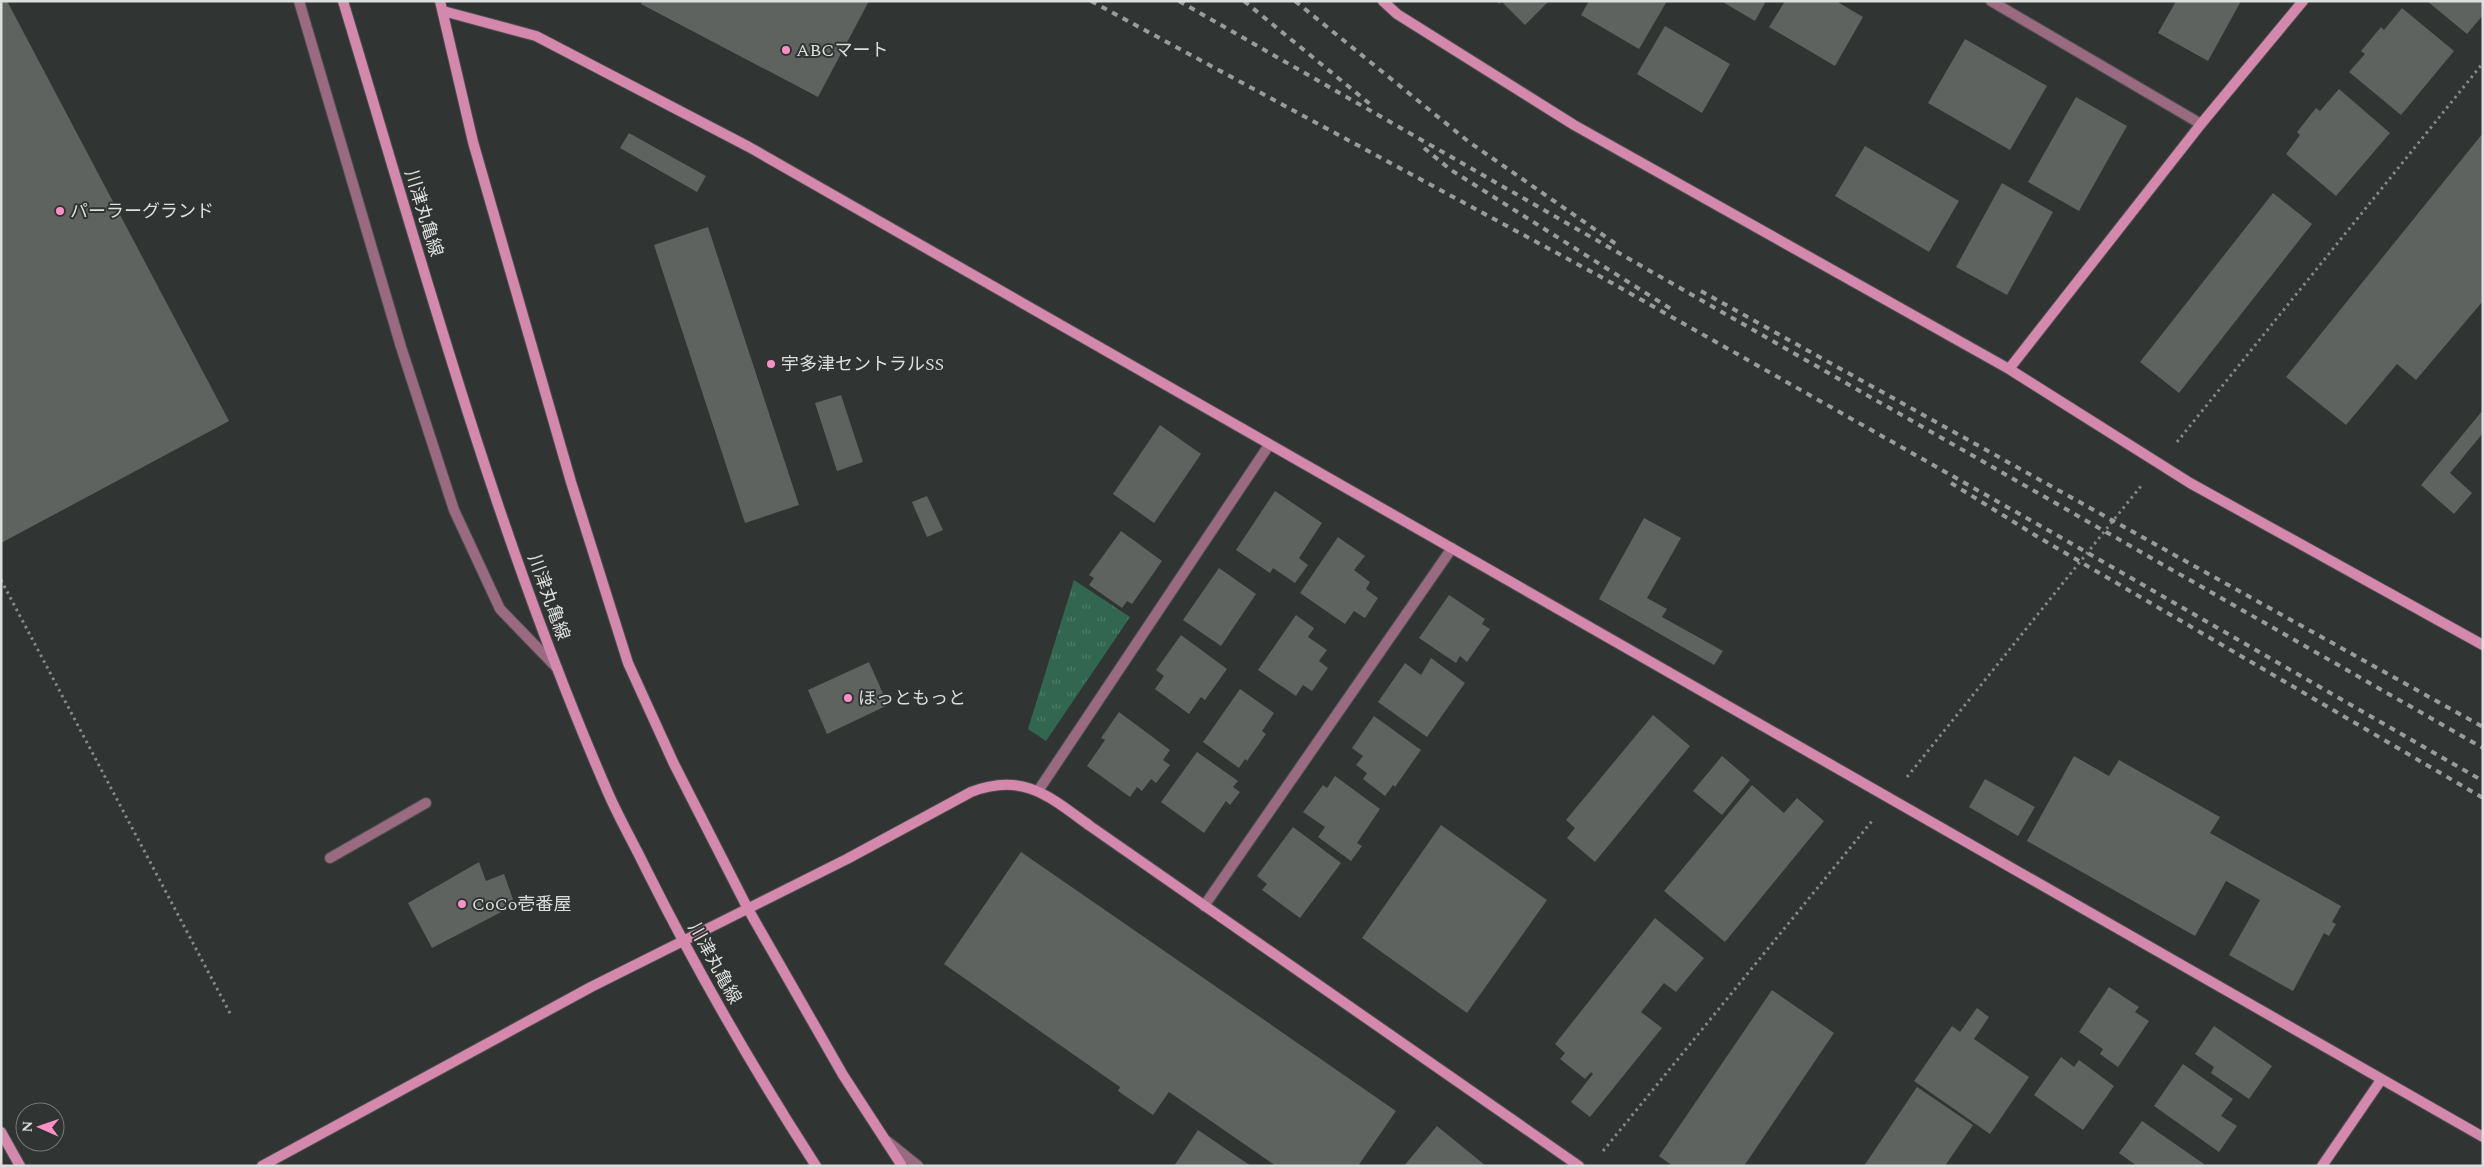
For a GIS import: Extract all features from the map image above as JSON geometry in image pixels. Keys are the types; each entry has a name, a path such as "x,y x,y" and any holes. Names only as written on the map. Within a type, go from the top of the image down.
{"street":[{"path":"299,1 401,347 454,510 500,609 560,670"},
{"name":"川津丸亀線","path":"344,1 450,355 497,502 560,670 610,795 682,941 783,1115 816,1166"},
{"path":"1383,1 1397,14 1574,125 2009,369 2159,464 2483,645"},
{"path":"1990,1 2201,124"},
{"path":"2009,369 2201,124 2303,1"},
{"path":"442,6 536,36 749,147 2483,1137"},
{"path":"442,6 473,142 571,482 628,663 674,764 748,909 843,1075 902,1166"},
{"path":"1038,791 1269,445"},
{"path":"1204,906 1452,548"},
{"path":"262,1166 590,988 748,909 971,792 989,785 1006,785 1026,787 1049,796 1579,1166"},
{"path":"330,858 426,803"},
{"path":"2322,1166 2381,1080"},
{"path":"1,1132 20,1166"},
{"path":"884,1139 918,1166"}],"path":[{"path":"1902,784 2483,63"},
{"path":"1,580 231,1015"},
{"path":"1598,1156 1874,818"}],"green space":[{"path":"1074,580 1130,617 1046,741 1028,729"}],"building":[{"name":"パーラーグランド","path":"1,1 7,1 229,421 1,543"},
{"name":"ABCマート","path":"642,1 869,1 818,97 641,4"},
{"path":"1497,1 1549,1 1525,25 1502,2 1499,4"},
{"path":"1589,1 1667,1 1639,49 1581,15"},
{"path":"1721,1 1766,1 1755,21"},
{"path":"1785,1 1836,1 1863,17 1835,66 1769,27"},
{"path":"2176,1 2241,1 2208,61 2158,33"},
{"path":"2427,1 2483,1 2483,15 2467,34"},
{"path":"2402,8 2454,51 2401,115 2349,72 2365,54 2361,51 2381,27 2384,30"},
{"path":"1665,26 1730,64 1702,113 1637,74"},
{"path":"1965,39 2047,86 2010,150 1928,103"},
{"path":"2339,89 2390,133 2336,196 2286,154 2300,135 2297,132 2316,108 2320,111"},
{"path":"2076,97 2127,126 2079,211 2028,182"},
{"path":"629,133 706,176 697,192 620,148"},
{"path":"2483,133 2483,301 2416,380 2397,364 2346,425 2286,377"},
{"path":"1865,146 1959,201 1929,252 1835,196"},
{"path":"2002,183 2053,212 2007,295 1956,267"},
{"path":"2273,193 2312,224 2179,393 2140,362"},
{"path":"708,227 799,505 745,523 654,245"},
{"path":"841,395 863,462 837,471 815,403"},
{"path":"2483,410 2483,433 2450,473 2472,493 2454,514 2421,485"},
{"path":"1160,425 1201,454 1154,523 1113,494"},
{"path":"1275,491 1322,523 1299,558 1308,565 1295,583 1273,568 1270,573 1236,550"},
{"path":"927,496 943,530 927,537 912,502"},
{"path":"1644,518 1681,538 1647,598 1667,609 1662,617 1723,651 1714,665 1599,599"},
{"path":"1121,531 1162,561 1132,604 1127,601 1122,608 1089,585 1094,578 1089,575"},
{"path":"1338,537 1365,556 1354,570 1370,582 1366,589 1378,598 1365,618 1354,611 1345,624 1300,593"},
{"path":"1219,568 1256,594 1221,646 1183,620"},
{"path":"1449,595 1485,619 1482,624 1490,629 1467,662 1460,656 1456,663 1419,638"},
{"path":"1296,615 1314,628 1308,637 1327,650 1319,661 1328,668 1312,691 1303,685 1296,696 1258,670"},
{"path":"1181,635 1227,669 1205,700 1201,697 1189,714 1155,689 1164,676 1156,670"},
{"path":"1431,658 1465,683 1427,737 1378,702 1405,663 1421,675"},
{"name":"ほっともっと","path":"869,662 888,705 827,734 808,690"},
{"path":"1240,689 1274,713 1262,731 1266,734 1247,761 1245,759 1239,768 1203,742"},
{"path":"1119,712 1170,750 1163,760 1170,765 1156,783 1151,779 1142,791 1137,787 1130,797 1087,766 1105,740 1101,738"},
{"path":"1653,715 1690,746 1595,862 1567,838 1575,828 1566,820"},
{"path":"1374,716 1421,750 1395,787 1393,785 1385,796 1363,779 1367,773 1356,765 1363,756 1352,748"},
{"path":"1197,752 1238,781 1233,787 1240,792 1230,805 1226,801 1204,833 1161,802"},
{"path":"1722,756 1750,780 1722,815 1693,791"},
{"path":"2074,756 2109,776 2119,760 2220,817 2210,833 2341,906 2332,922 2336,924 2329,936 2324,933 2293,991 2229,955 2260,900 2226,881 2195,936 2027,841"},
{"path":"1335,776 1380,809 1357,843 1362,846 1351,861 1318,837 1325,827 1303,812 1323,785 1327,788"},
{"path":"1985,779 2035,807 2018,836 1969,807"},
{"path":"1752,785 1784,813 1797,798 1824,821 1725,942 1664,891"},
{"path":"1441,825 1547,900 1467,1013 1362,938"},
{"path":"1293,827 1341,863 1300,918 1262,890 1267,884 1257,876"},
{"path":"1021,852 1396,1111 1358,1166 1276,1166 1169,1092 1153,1115 1118,1091 1120,1087 944,964"},
{"name":"CoCo壱番屋","path":"479,862 486,881 504,874 515,905 432,948 408,903"},
{"path":"1655,918 1704,958 1676,992 1664,983 1641,1012 1662,1028 1590,1117 1571,1102 1593,1074 1591,1072 1585,1079 1560,1059 1565,1053 1555,1044"},
{"path":"2109,987 2139,1007 2135,1012 2149,1021 2118,1067 2100,1054 2103,1049 2079,1032"},
{"path":"1772,990 1834,1033 1744,1166 1673,1166 1659,1156"},
{"path":"1977,1008 1989,1017 1974,1039 2029,1077 1990,1134 1914,1081 1952,1026 1960,1032"},
{"path":"2214,1026 2272,1066 2249,1099 2211,1073 2214,1067 2195,1054"},
{"path":"2061,1057 2074,1067 2079,1060 2114,1086 2083,1130 2034,1095"},
{"path":"2183,1064 2233,1099 2221,1116 2237,1126 2219,1152 2154,1106"},
{"path":"1917,1087 1973,1125 1945,1166 1864,1166"},
{"path":"2142,1121 2204,1164 2203,1166 2137,1166 2119,1153"},
{"path":"1437,1126 1486,1166 1404,1166"},
{"path":"1198,1130 1251,1166 1174,1166"}],"railway":[{"path":"1091,1 1603,278 2046,529 2483,781"},
{"path":"1179,1 2483,748"},
{"path":"1244,1 1370,104"},
{"path":"1295,1 1469,142 1616,244"},
{"path":"1424,148 1451,170 1671,309"},
{"path":"1701,291 2483,727"},
{"path":"1951,483 2038,537 2483,798"}],"place":[{"name":"ABCマート","path":"786,50"},
{"name":"パーラーグランド","path":"60,211"},
{"name":"宇多津セントラルSS","path":"771,364"},
{"name":"ほっともっと","path":"848,698"},
{"name":"CoCo壱番屋","path":"462,904"}]}
